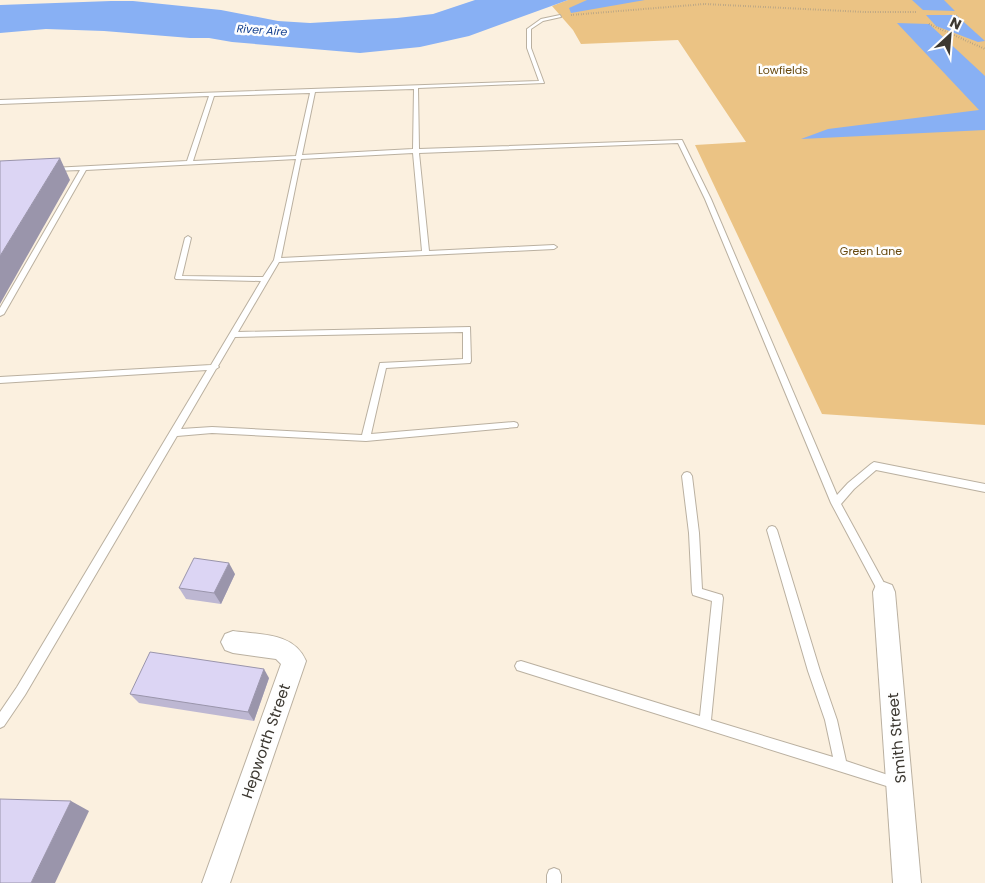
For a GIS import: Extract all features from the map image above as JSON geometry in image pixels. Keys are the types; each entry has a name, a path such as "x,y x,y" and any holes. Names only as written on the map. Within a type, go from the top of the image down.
{"street":[{"name":"Smith Street","path":"884,592 901,785 907,883"},
{"name":"Hepworth Street","path":"216,883 294,661 282,649 234,642"}],"lane":[{"path":"0,102 542,82 529,48 529,29 542,20 560,16"},
{"path":"416,86 416,151 426,253"},
{"path":"0,722 21,691 176,434 278,260 313,91"},
{"path":"189,162 212,95"},
{"path":"46,170 416,151 680,141 708,199 836,503 884,592"},
{"path":"0,314 84,168"},
{"path":"188,238 178,278 267,279"},
{"path":"278,260 554,247"},
{"path":"233,335 467,329 467,362 384,365 366,438"},
{"path":"0,380 215,367"},
{"path":"176,434 212,430 366,438 514,425"},
{"path":"836,503 851,486 874,466 985,488"},
{"path":"687,476 694,533 697,592 718,598 705,724"},
{"path":"772,530 814,671 831,720 841,766"},
{"path":"521,666 901,785"}],"path":[{"path":"560,16 704,4 864,12 916,12"},
{"path":"930,24 985,49"}],"green space":[{"path":"568,0 985,0 985,425 822,414 695,145 746,142 678,40 581,44 573,30 552,6"}],"water":[{"name":"River Aire","path":"475,0 568,0 469,36 420,47 360,53 232,42 209,38 104,31 46,29 0,33 0,5 133,1 221,10 278,21 310,23 433,14"},
{"path":"587,0 645,0 571,13 569,8"},
{"path":"912,0 944,0 955,11 923,10"},
{"path":"926,15 956,15 985,41 978,42 936,26"},
{"path":"897,23 929,24 985,76 985,130 801,139 828,129 979,110"}],"building":[{"path":"60,158 0,256 0,161"},
{"path":"194,558 229,563 214,593 179,588"},
{"path":"150,652 264,669 248,712 130,694"},
{"path":"0,799 71,801 31,883 0,883"}],"park label":[{"name":"Lowfields","path":"783,70"},
{"name":"Green Lane","path":"871,251"}]}
